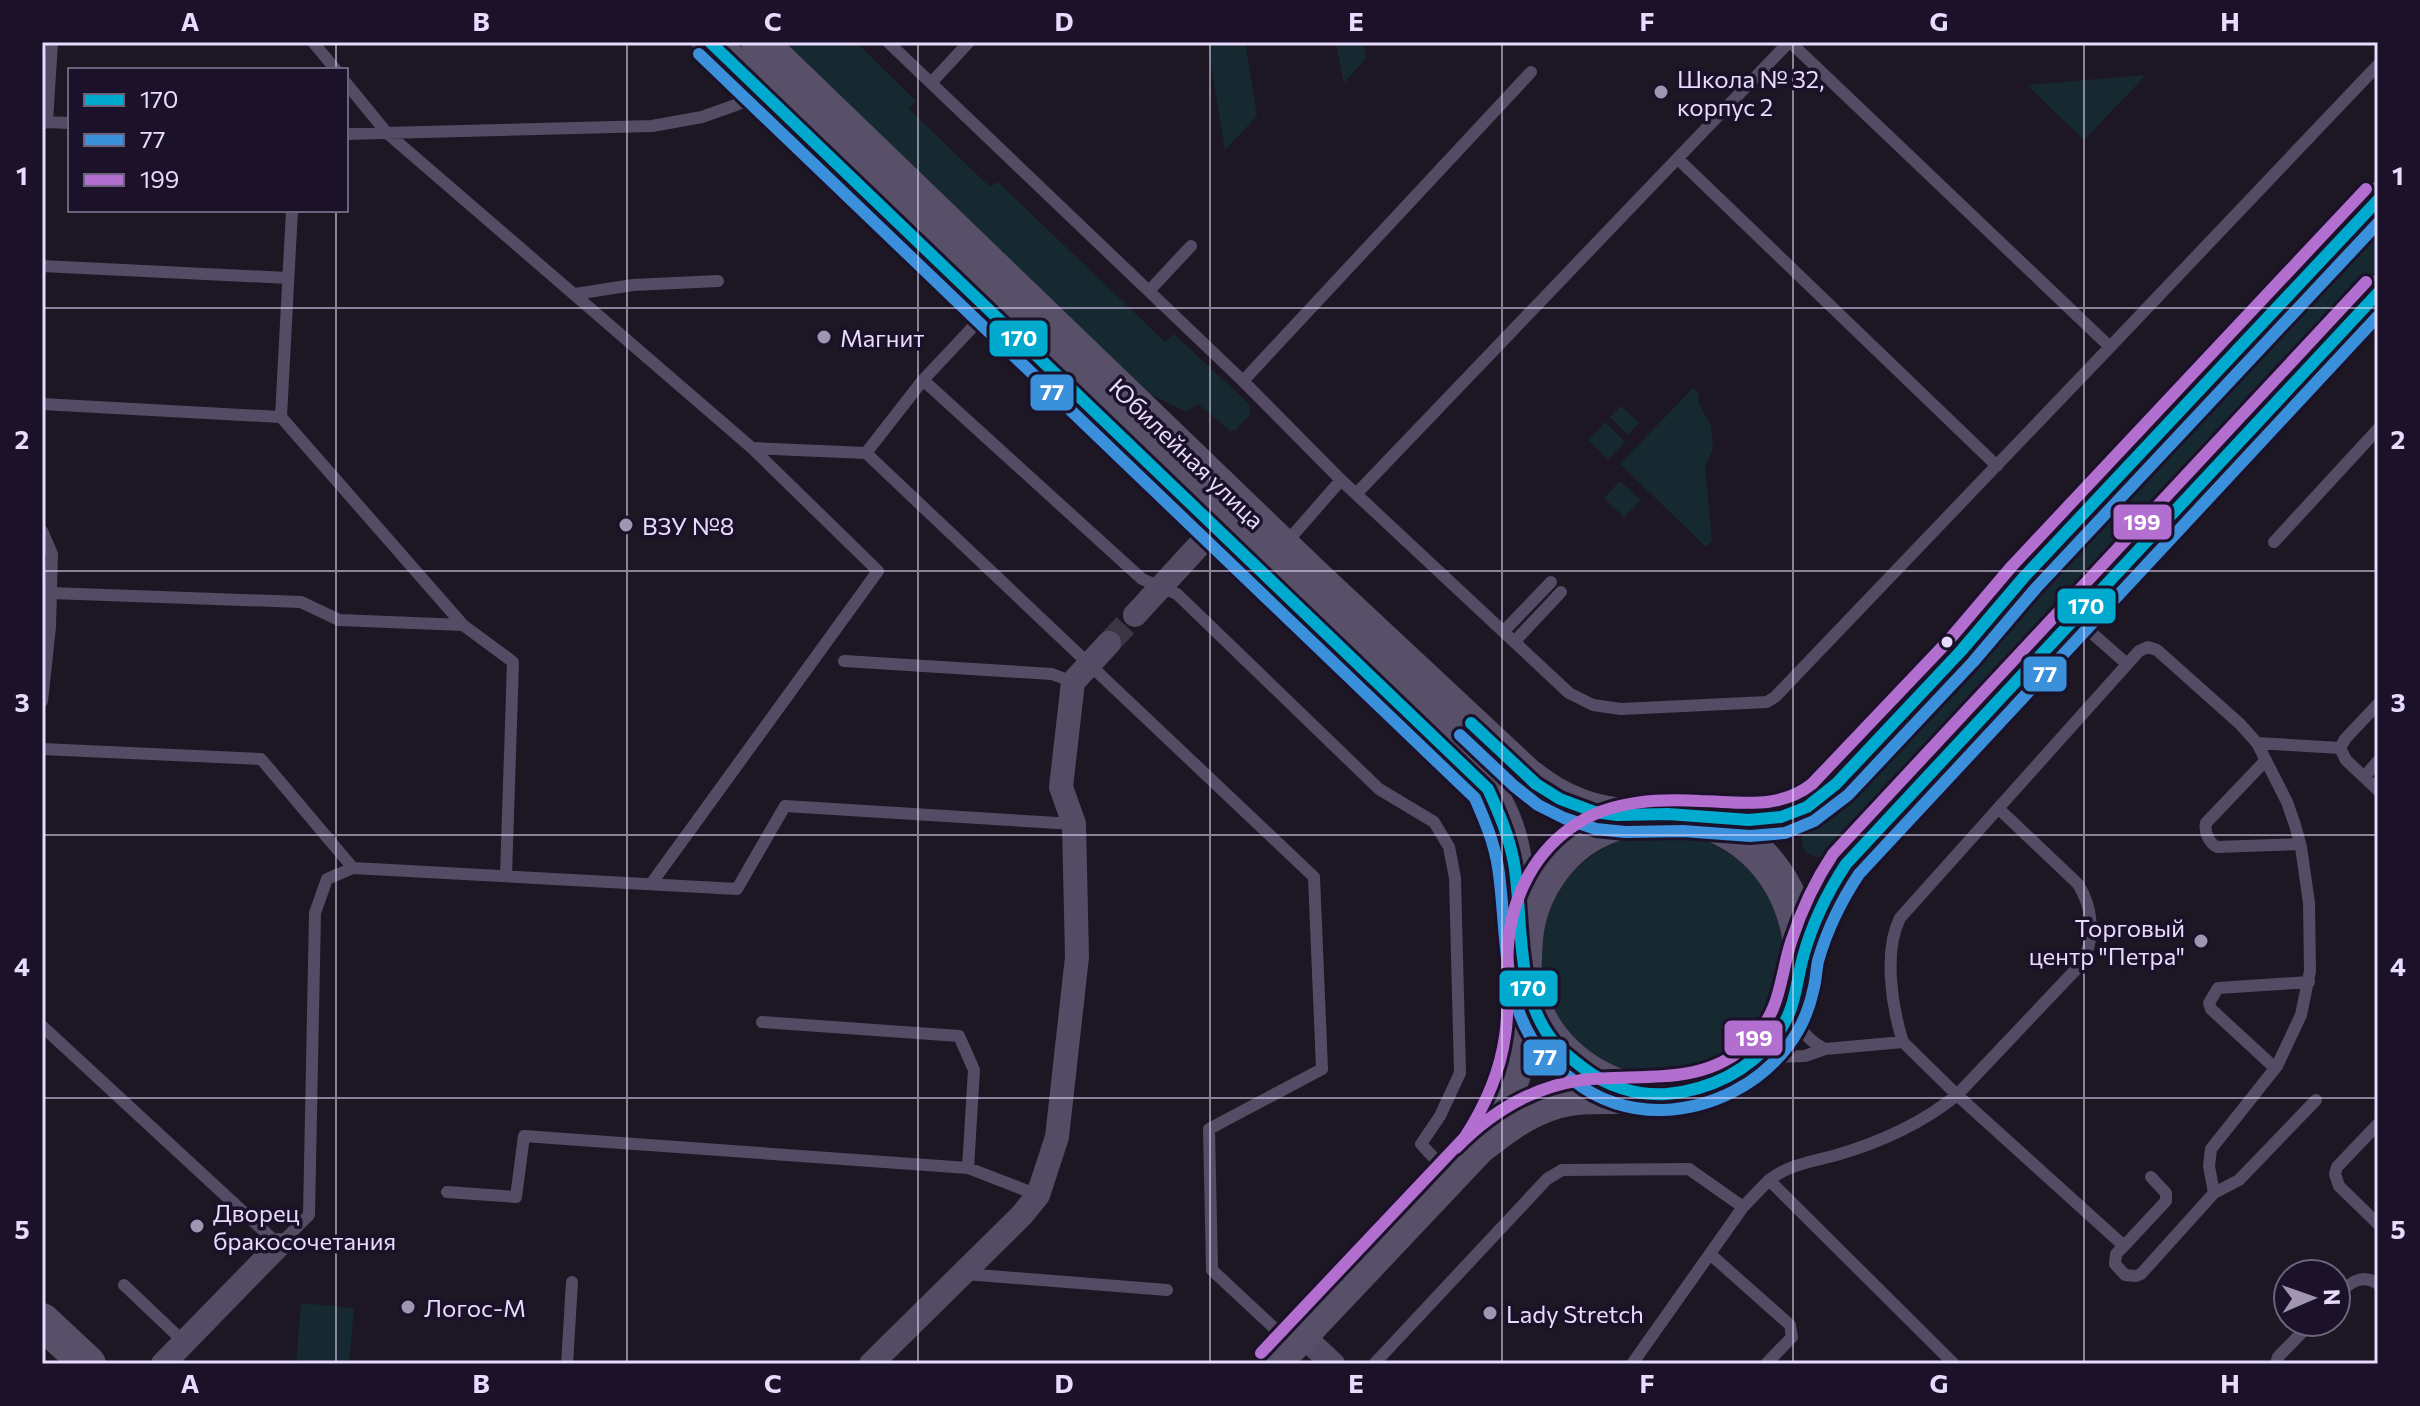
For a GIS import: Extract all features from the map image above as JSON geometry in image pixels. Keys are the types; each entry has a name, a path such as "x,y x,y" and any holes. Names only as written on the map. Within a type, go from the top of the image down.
{"main road":[{"name":"Юбилейная улица","path":"710,42 1488,789 1499,807 1512,846 1523,963"},
{"name":"Юбилейная улица","path":"759,42 1412,669 1539,786 1558,798 1600,813 1655,815"},
{"path":"1478,1147 1497,1118 1517,1060 1523,1024 1526,922 1535,896 1549,872 1567,852 1589,835 1614,823 1655,815 1752,820 1774,818 1795,813 1815,802 1836,784 1961,651 2024,577 2378,200"},
{"path":"1289,1348 1478,1147 1527,1112 1580,1096 1684,1093 1711,1086 1735,1074 1757,1057 1776,1036 1793,1004 1802,960 1818,913 1846,864 2378,293"},
{"path":"1655,815 1696,818 1722,828 1766,860 1782,882 1794,907 1802,960"},
{"path":"1523,963 1531,1003 1543,1028 1560,1050 1604,1082 1630,1091 1657,1094"},
{"path":"42,1321 88,1364"}],"street":[{"path":"1135,615 1215,528"},
{"path":"871,1364 1022,1215 1038,1195 1057,1137 1077,957 1074,824 1061,787 1081,673 1109,643"},
{"path":"163,1364 279,1245"},
{"path":"1289,1348 1333,1364"}],"lane":[{"path":"52,42 44,123 68,123"},
{"path":"313,42 334,68"},
{"path":"888,42 1243,381 1341,480 1569,693 1593,705 1621,709 1767,702 1775,697 2378,65"},
{"path":"931,83 969,42"},
{"path":"1356,494 1789,42 2110,347"},
{"path":"1243,381 1531,72"},
{"path":"348,85 387,133 752,448 878,571 651,884"},
{"path":"348,134 652,126 702,117 765,95"},
{"path":"1678,159 1997,466"},
{"path":"292,212 281,417 463,625 513,662 506,876"},
{"path":"1149,291 1191,246"},
{"path":"42,266 288,278"},
{"path":"575,294 633,285 718,281"},
{"path":"866,453 923,380 988,311"},
{"path":"923,380 1142,579 1177,594 1379,789 1434,822 1449,847 1455,878 1460,1073 1440,1116 1421,1144 1450,1176"},
{"path":"42,404 281,417"},
{"path":"2274,542 2378,429"},
{"path":"752,448 866,453 1081,673 1314,877 1322,1069 1209,1129 1212,1270 1289,1348"},
{"path":"1283,545 1341,480"},
{"path":"42,531 51,593 42,701"},
{"path":"1504,631 1551,582"},
{"path":"1515,641 1561,592"},
{"path":"51,593 301,602 339,620 463,625"},
{"path":"2075,618 2127,664"},
{"path":"2124,1246 1903,1042 1892,986 1891,951 1895,927 1900,918 2144,648 2157,650 2257,743 2287,802 2300,844 2309,903 2309,982 2301,1015 2275,1068 2211,1149 2209,1166 2214,1193"},
{"path":"844,661 1052,674 1081,673"},
{"path":"2340,748 2378,704"},
{"path":"2257,743 2340,748"},
{"path":"2340,748 2346,760 2378,790"},
{"path":"42,749 261,759 353,868"},
{"path":"2266,760 2206,823 2206,832 2217,847 2300,844"},
{"path":"2364,777 2378,761"},
{"path":"42,1026 279,1245 309,1215 315,913 327,879 353,868 737,889 785,806 1074,824"},
{"path":"1632,1364 1743,1207 1769,1180 1791,1166 1832,1156 1907,1129 1934,1114 1957,1095 2077,970 2088,952 2090,940 2087,904 2078,884 1999,809"},
{"path":"2275,1068 2211,1009 2209,1003 2218,988 2309,982"},
{"path":"1793,1004 1805,1035 1825,1049"},
{"path":"762,1022 959,1036 974,1070 968,1168"},
{"path":"1757,1057 1805,1056 1825,1049 1903,1042"},
{"path":"2151,1177 2166,1193 2166,1201 2116,1254 2116,1267 2125,1275 2141,1274 2214,1193 2239,1180 2316,1100"},
{"path":"2378,1124 2337,1167 2335,1174 2339,1186 2378,1224"},
{"path":"447,1192 516,1197 524,1136 968,1168 1038,1195"},
{"path":"1374,1364 1547,1179 1562,1170 1689,1169 1743,1207"},
{"path":"1769,1180 1954,1364"},
{"path":"1710,1254 1790,1325 1792,1337 1766,1364"},
{"path":"962,1274 1167,1290"},
{"path":"2352,1283 2371,1279 2378,1284"},
{"path":"567,1364 572,1282"},
{"path":"124,1285 184,1342"},
{"path":"2276,1364 2281,1353 2296,1338"}],"shaded area":[{"path":"780,42 856,42 916,101 909,109 990,187 998,182 1165,342 1174,334 1249,404 1250,414 1236,430 1230,431 1198,404 1186,412 1138,388"},
{"path":"1207,42 1245,42 1257,116 1225,150"},
{"path":"1363,42 1366,58 1344,83 1336,44"},
{"path":"2146,75 2084,140 2027,85"},
{"path":"2378,218 2378,269 2259,401 1835,853 1821,857 1809,854 1802,845 1802,839 1816,815"},
{"path":"1693,388 1698,392 1699,404 1711,426 1713,450 1705,465 1712,541 1706,547 1620,464"},
{"path":"1621,406 1639,423 1628,435 1610,417"},
{"path":"1605,422 1625,442 1608,459 1588,440"},
{"path":"1620,481 1641,500 1624,517 1604,498"},
{"path":"1662,833 1686,835 1708,842 1748,868 1774,908 1781,930 1781,978 1774,1000 1748,1040 1708,1066 1686,1073 1662,1075 1638,1073 1616,1066 1576,1040 1550,1000 1543,978 1541,954 1543,930 1550,908 1576,868 1616,842 1638,835"},
{"path":"301,1303 354,1308 349,1364 296,1364"}],"tunnel":[{"path":"1109,643 1135,615"}],"transit line":[{"name":"170","path":"710,42 1488,789 1512,853 1527,984 1544,1029 1559,1048 1591,1074 1622,1088 1644,1093 1683,1092 1713,1083 1741,1069 1765,1048 1788,1017 1811,933 1826,897 1846,864 2378,293"},
{"name":"77","path":"699,54 1475,798 1496,858 1508,966 1520,1014 1530,1036 1548,1060 1583,1087 1604,1099 1639,1109 1681,1108 1716,1099 1748,1083 1776,1060 1804,1020 1826,938 1840,905 1859,874 2378,316"},
{"name":"199","path":"1261,1353 1465,1137 1472,1125 1491,1089 1503,1050 1510,927 1528,876 1549,847 1578,823 1622,805 1670,800 1759,803 1786,798 1812,784 2366,189"},
{"name":"170","path":"1471,723 1536,784 1560,799 1595,812 1749,820 1781,817 1807,807 1836,784 1961,651 2024,577 2378,200"},
{"name":"77","path":"1460,735 1538,805 1596,829 1750,836 1785,833 1814,821 1848,795 1973,662 2036,588 2378,223"},
{"name":"199","path":"1456,1148 1483,1123 1529,1095 1582,1080 1671,1076 1692,1072 1732,1057 1750,1042 1774,1006 1799,919 1833,854 2366,282"}],"place":[{"name":"Школа № 32, корпус 2","path":"1661,92"},
{"name":"Магнит","path":"824,337"},
{"name":"ВЗУ №8","path":"626,525"},
{"name":"Торговый центр \"Петра\"","path":"2201,941"},
{"name":"Дворец бракосочетания","path":"197,1226"},
{"name":"Логос-М","path":"408,1307"},
{"name":"Lady Stretch","path":"1490,1313"}]}
